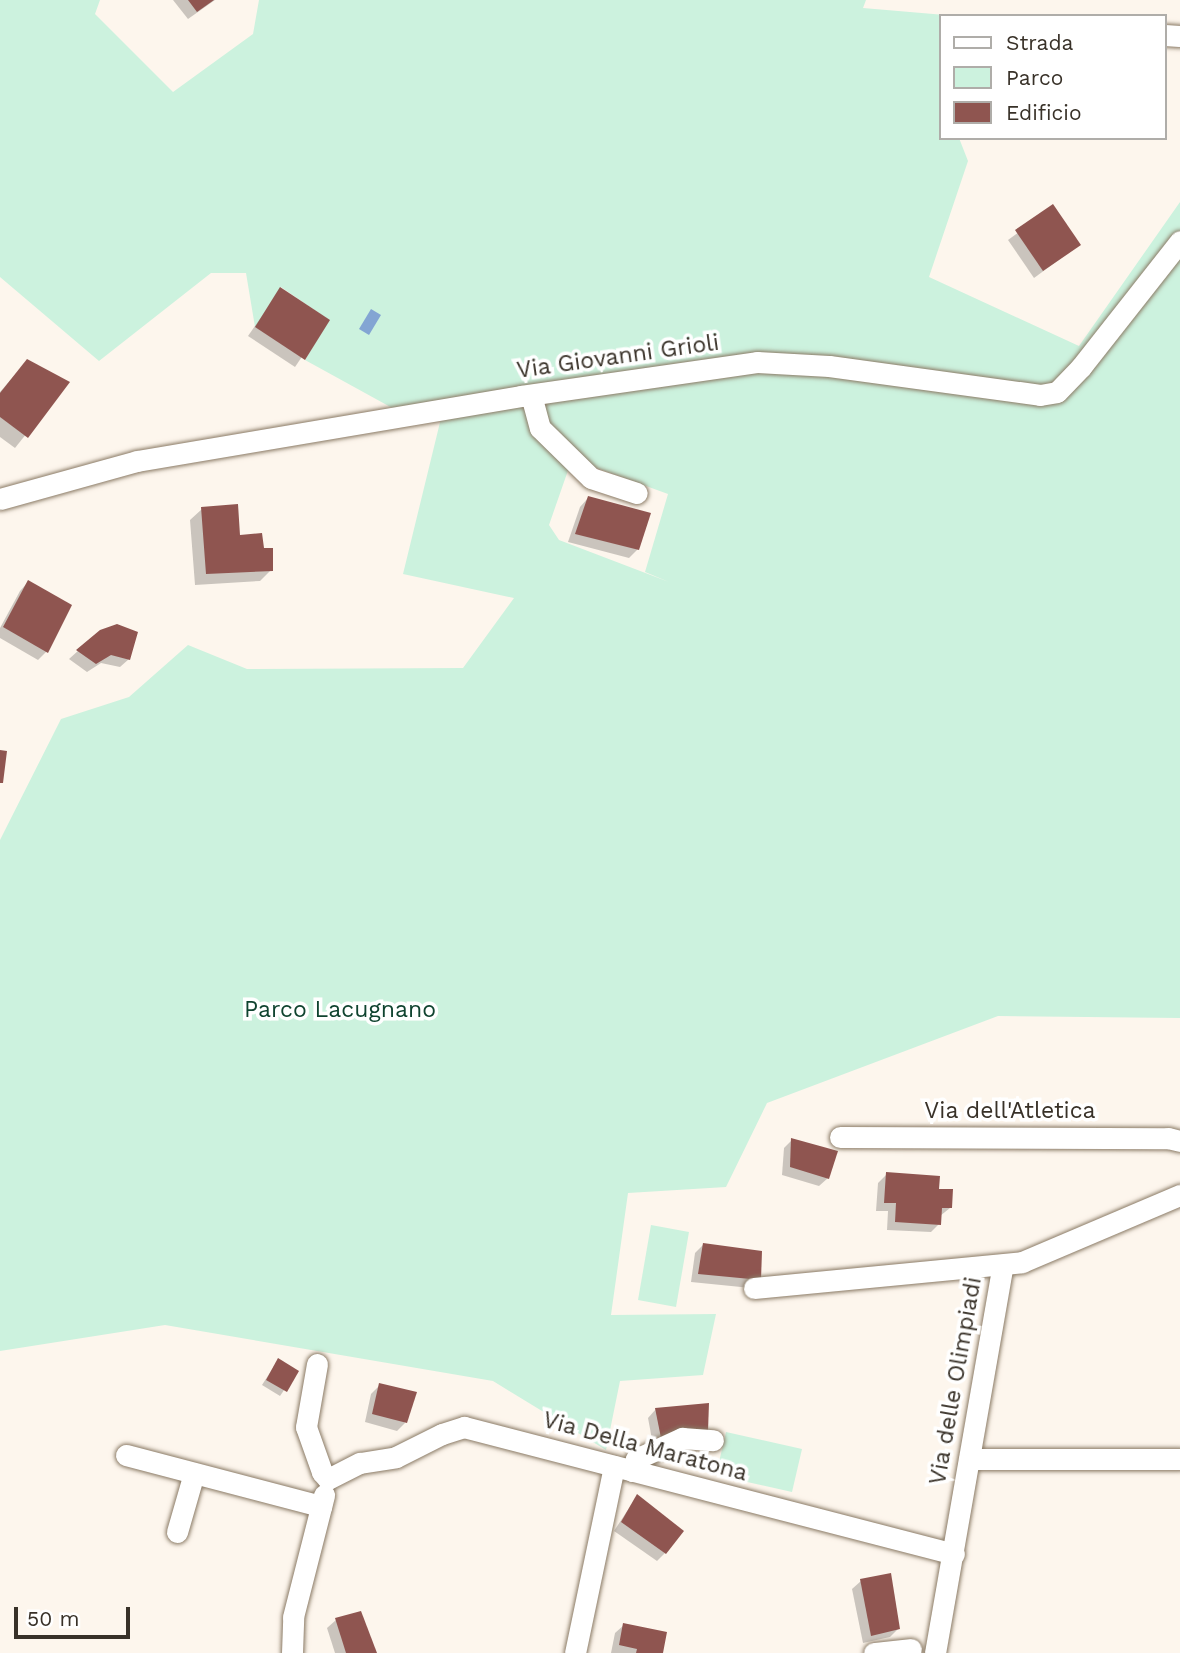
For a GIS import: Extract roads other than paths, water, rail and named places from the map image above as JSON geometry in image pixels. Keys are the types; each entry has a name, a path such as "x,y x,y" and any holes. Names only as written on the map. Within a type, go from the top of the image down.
{"street":[{"name":"Via Giovanni Grioli","path":"0,499 137,461 531,395 757,362 830,366 1040,395 1057,392 1082,367 1180,241"},
{"path":"531,395 540,428 591,478 636,493"},
{"name":"Via dell'Atletica","path":"840,1137 1168,1138 1180,1141"},
{"name":"Via delle Olimpiadi","path":"935,1653 1003,1265 1022,1262 1180,1195"},
{"path":"754,1288 1003,1265"},
{"path":"292,1653 293,1617 328,1479 306,1427 317,1364"},
{"name":"Via Della Maratona","path":"328,1479 360,1463 397,1457 442,1434 464,1427 954,1554"},
{"path":"575,1653 623,1468 636,1459 682,1438 713,1440"},
{"path":"126,1455 321,1506"},
{"path":"969,1459 1180,1459"},
{"path":"177,1532 194,1473"},
{"path":"874,1653 911,1649"}],"water":[{"path":"371,309 381,315 369,335 359,329"}],"park label":[{"name":"Parco Lacugnano","path":"340,1010"}]}
